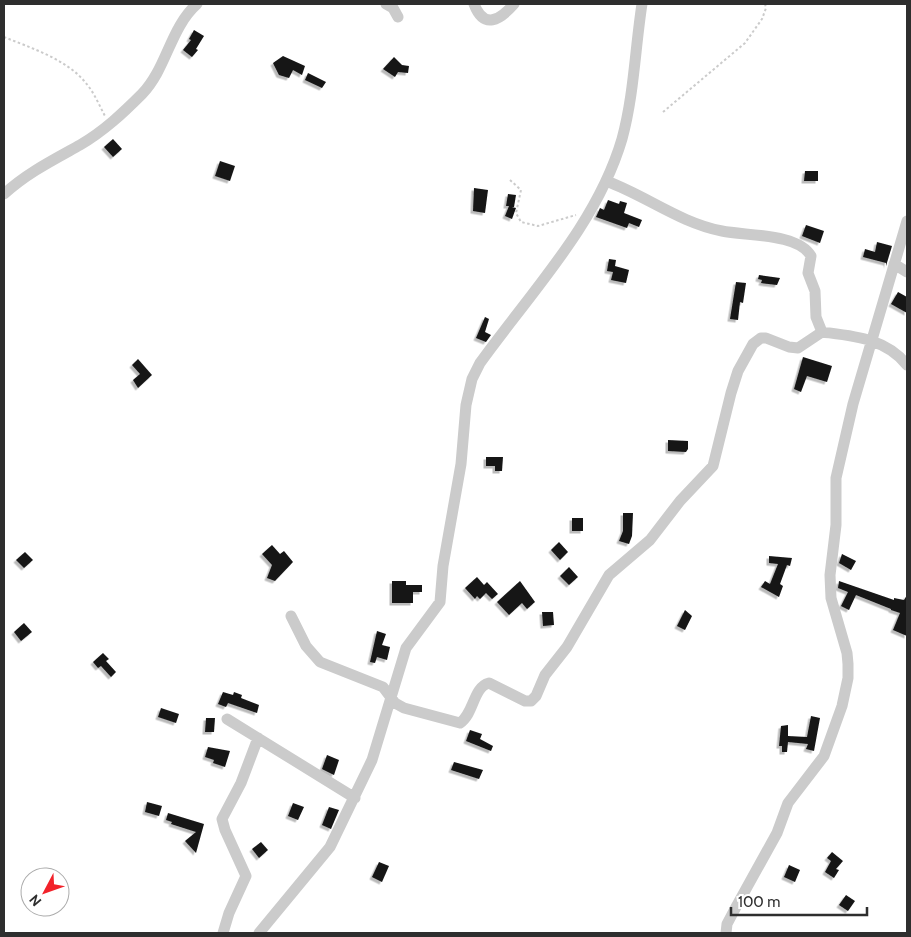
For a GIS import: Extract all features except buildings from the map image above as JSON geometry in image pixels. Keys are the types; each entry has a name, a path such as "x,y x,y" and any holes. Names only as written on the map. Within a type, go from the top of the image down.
{"street":[{"path":"4,194 29,173 110,125 144,91 162,65 181,21 197,4"},
{"path":"386,4 393,8 398,17"},
{"path":"474,4 480,15 490,20 499,18 514,4"},
{"path":"259,933 330,847 372,760 392,700 406,648 440,602 443,566 457,490 466,405 472,380 480,363 590,210 606,181 629,112 642,4"},
{"path":"606,181 649,199 696,224 722,231 785,240 806,249 811,256 808,273 815,291 816,317 822,332"},
{"path":"726,933 727,924 774,840 788,803 824,756 842,706 848,678 847,653 831,598 830,575 836,525 836,478 853,404 907,221"},
{"path":"894,264 907,272"},
{"path":"291,616 306,646 320,662 383,687 392,700 404,708 460,723 468,715 482,686 486,684 496,685 527,702 534,699 545,675 567,647 609,575 650,540 680,501 713,466 738,371 753,344 761,338 766,338 789,347 798,348 822,332 856,335 884,346 907,365"},
{"path":"227,719 355,798"},
{"path":"223,933 229,913 246,876 225,830 222,819 242,783 258,738"}],"path":[{"path":"663,112 745,43 762,19 766,8 765,4"},
{"path":"4,37 33,48 80,76 90,88 110,125"},
{"path":"510,180 521,190 517,217 528,225 546,225 590,210"}]}
